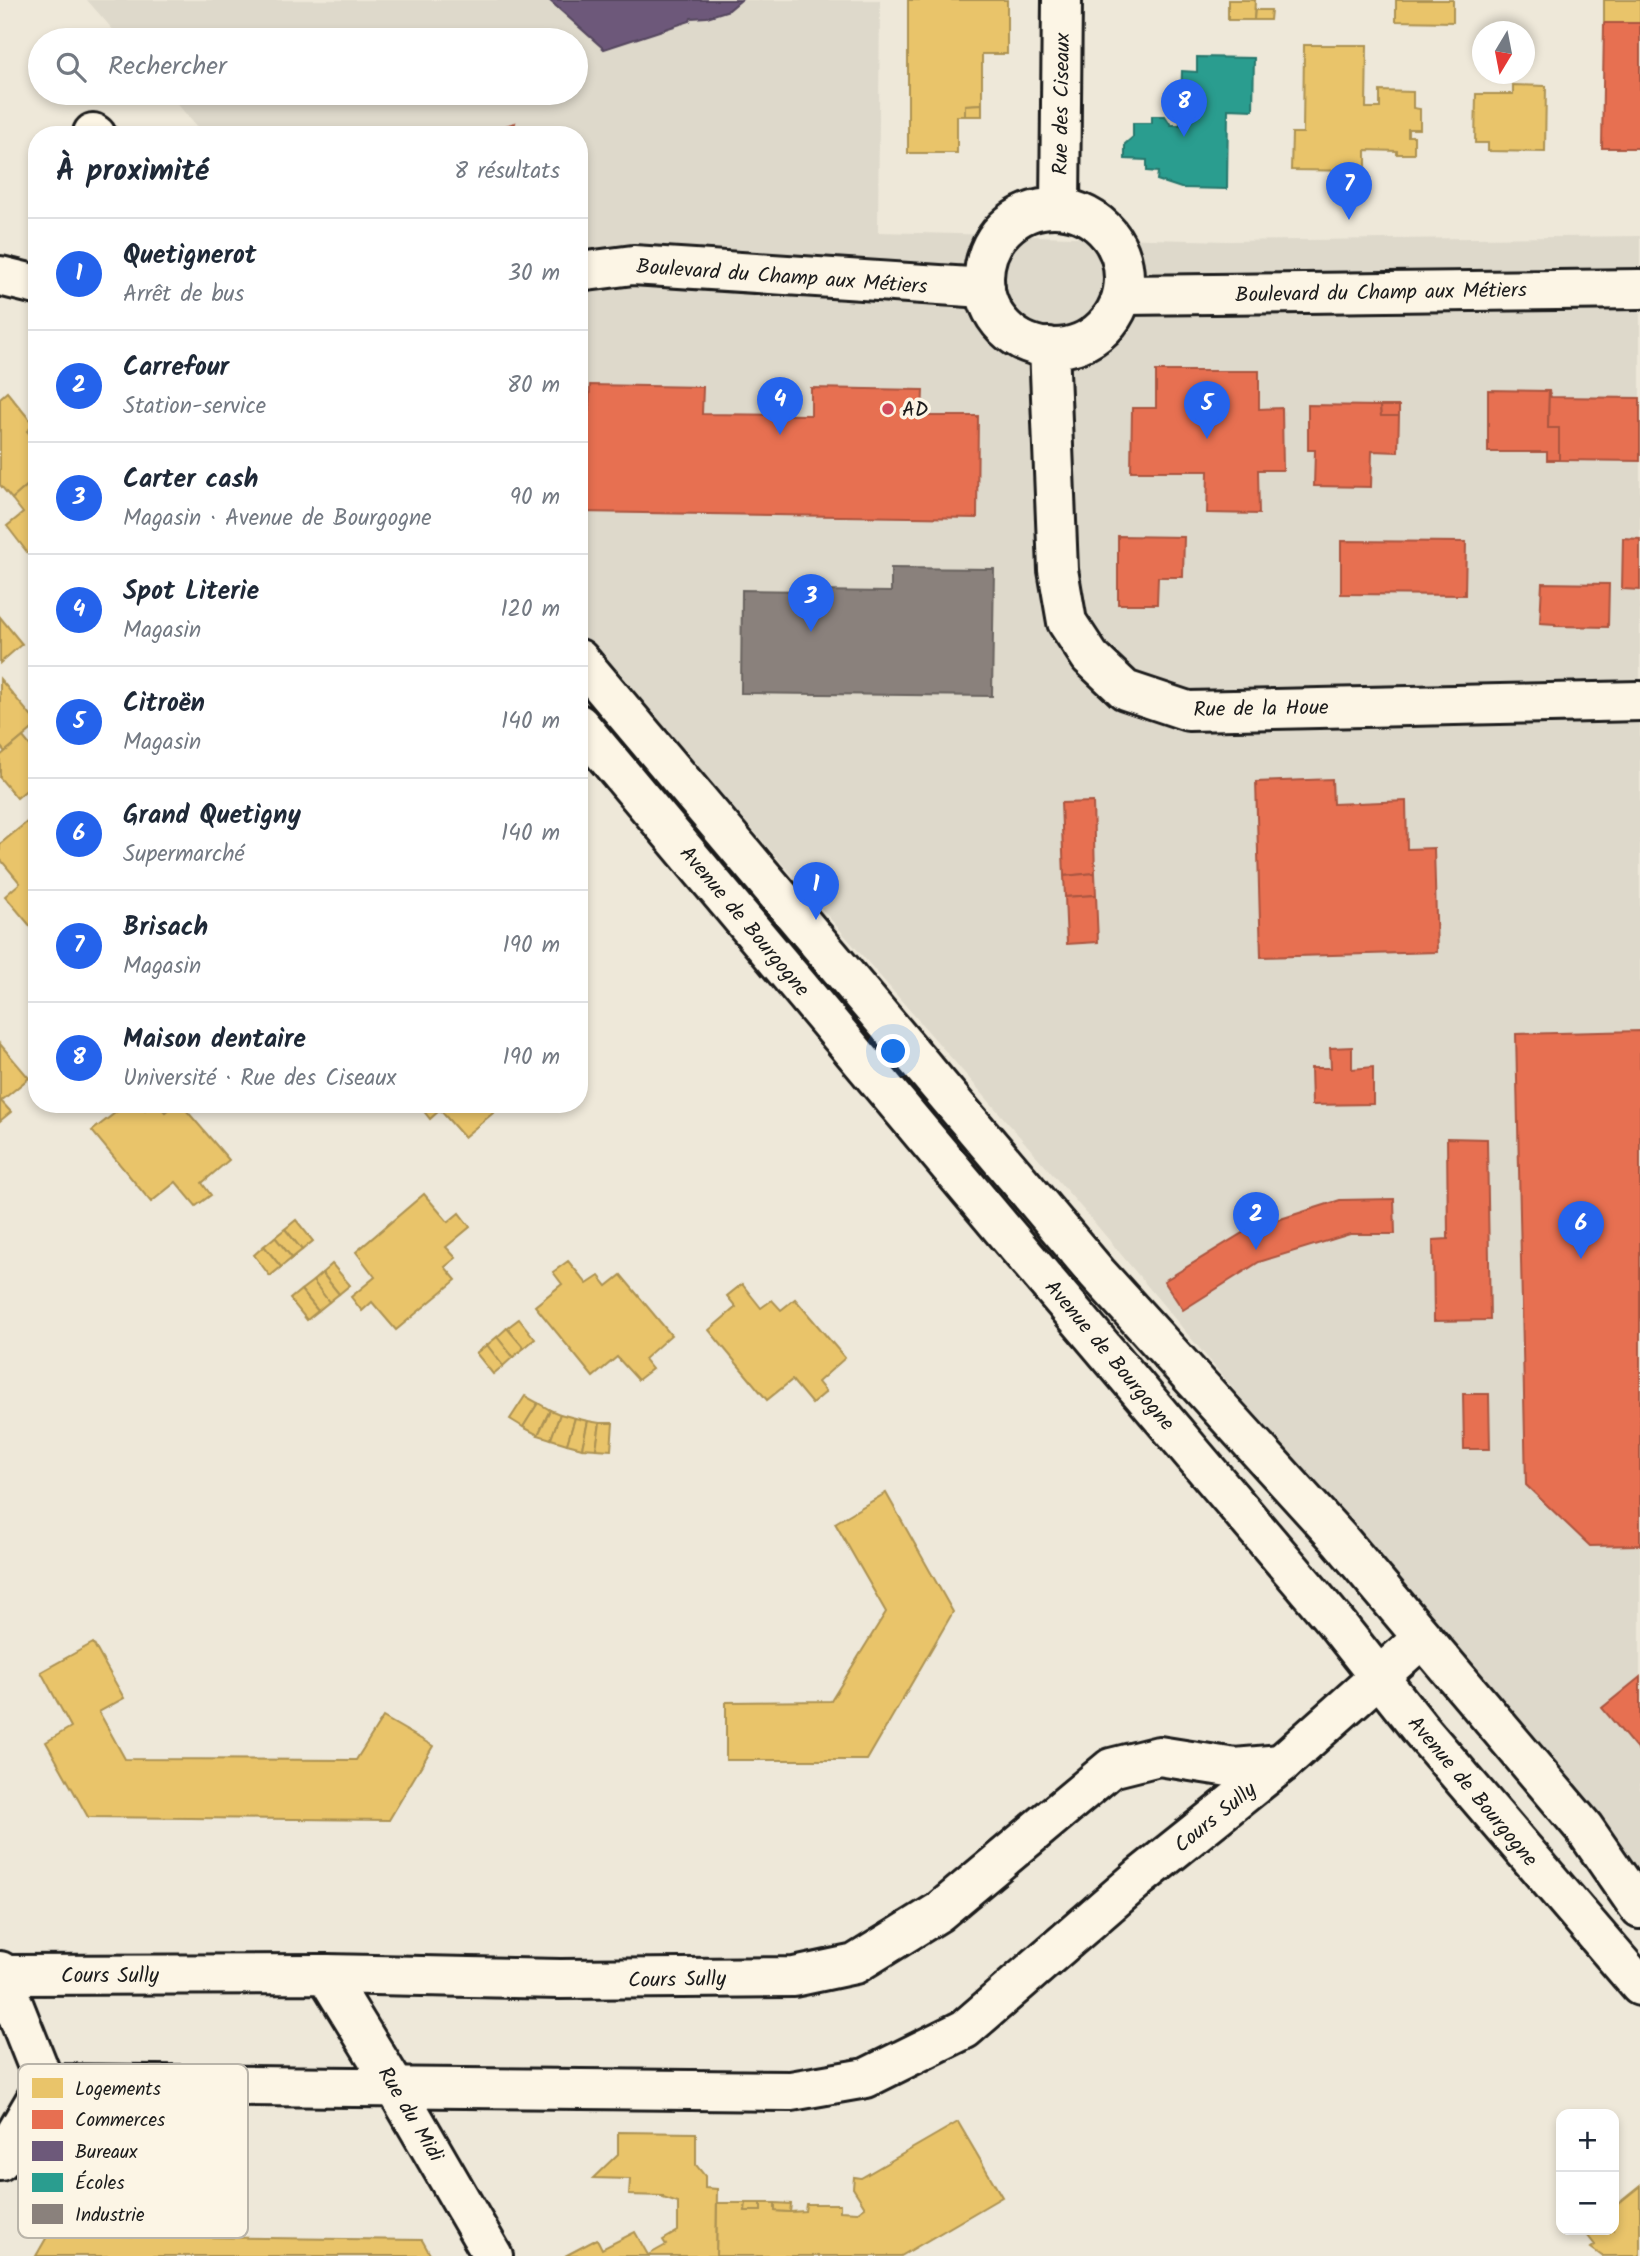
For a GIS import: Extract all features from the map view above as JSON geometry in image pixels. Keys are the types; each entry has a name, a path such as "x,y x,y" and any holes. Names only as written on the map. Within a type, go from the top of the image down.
{"street":[{"name":"Rue des Ciseaux","path":"1060,207 1062,0"},
{"path":"1060,207 1083,214 1104,227 1118,247 1125,271 1123,295 1113,317 1096,335 1074,345 1049,348 1026,342 1007,329 992,311 985,289 985,263 995,240 1012,221 1035,210 1060,207"},
{"name":"Boulevard du Champ aux Métiers","path":"588,271 633,265 985,289"},
{"path":"0,276 28,283"},
{"name":"Boulevard du Champ aux Métiers","path":"1123,295 1640,289"},
{"name":"Rue de la Houe","path":"1049,348 1058,570 1067,622 1090,657 1125,690 1188,711 1640,701"},
{"name":"Avenue de Bourgogne","path":"588,670 1097,1273 1340,1540 1584,1828 1640,1909"},
{"name":"Avenue de Bourgogne","path":"588,698 1032,1225 1373,1602 1640,1936"},
{"name":"Avenue de Bourgogne","path":"588,735 1373,1682 1640,2012"},
{"name":"Avenue de Bourgogne","path":"588,765 1373,1682 1421,1730 1640,1986"},
{"name":"Cours Sully","path":"248,2086 791,2091 866,2078 965,2029 1140,1877 1281,1764 1410,1650"},
{"name":"Cours Sully","path":"1,1973 326,1974 560,1979 794,1977 855,1964 939,1912 1111,1769 1159,1756 1235,1768 1281,1764"},
{"path":"1,1973 37,2064"},
{"name":"Rue du Midi","path":"326,1974 396,2087 494,2256"},
{"path":"0,2161 18,2130"}],"shaded area":[{"path":"87,0 880,0 878,232 1228,241 1640,236 1640,1876 1094,1222 588,640 588,126 196,126 178,105 588,105 588,28 112,28"}],"building: Logements":[{"path":"908,0 1007,0 1007,54 982,54 982,104 965,105 965,116 957,116 957,153 908,153"},
{"path":"1228,0 1255,0 1254,20 1228,20"},
{"path":"1396,0 1453,0 1453,22 1396,21"},
{"path":"1604,0 1640,0 1640,23 1604,23"},
{"path":"1255,10 1271,10 1270,20 1254,20"},
{"path":"1304,45 1367,45 1366,108 1380,108 1380,91 1413,92 1413,108 1420,109 1420,129 1408,129 1408,136 1414,136 1414,154 1366,150 1366,171 1291,170 1292,133 1303,133"},
{"path":"1513,85 1546,86 1545,152 1488,151 1488,143 1475,143 1476,94 1513,94"},
{"path":"982,104 982,116 965,116 965,105"},
{"path":"7,392 28,418 28,485 12,499 0,485 0,398"},
{"path":"28,485 28,553 7,526 23,513 12,499"},
{"path":"0,617 22,644 0,663"},
{"path":"0,679 28,712 28,733 5,752 0,746"},
{"path":"23,737 28,743 28,789 17,798 0,778 0,756"},
{"path":"28,823 28,923 5,896 20,883 0,859 0,844"},
{"path":"0,1044 28,1079 1,1101 11,1112 0,1121"},
{"path":"115,1113 189,1113 229,1160 202,1183 211,1195 196,1206 176,1182 151,1202 92,1131"},
{"path":"425,1113 437,1113 430,1119"},
{"path":"443,1113 493,1113 464,1137"},
{"path":"424,1194 448,1222 459,1213 470,1227 446,1247 456,1258 445,1267 456,1280 396,1330 372,1302 362,1311 351,1297 375,1277 356,1252"},
{"path":"296,1220 313,1241 302,1250 285,1229"},
{"path":"285,1229 302,1250 292,1258 275,1237"},
{"path":"275,1237 292,1258 281,1267 264,1246"},
{"path":"264,1246 281,1267 270,1276 254,1255"},
{"path":"568,1261 587,1284 599,1276 607,1286 621,1275 671,1335 644,1359 652,1369 638,1380 617,1357 593,1377 535,1306 562,1284 553,1272"},
{"path":"332,1264 350,1285 339,1294 322,1273"},
{"path":"322,1273 339,1294 329,1302 313,1281"},
{"path":"313,1281 329,1302 318,1311 301,1290"},
{"path":"742,1284 761,1308 772,1300 781,1310 795,1299 845,1358 818,1382 826,1392 812,1404 792,1380 767,1400 709,1330 736,1307 727,1296"},
{"path":"301,1290 318,1311 307,1320 290,1299"},
{"path":"519,1319 535,1339 524,1348 507,1328"},
{"path":"507,1328 524,1348 513,1357 497,1337"},
{"path":"497,1337 513,1357 503,1366 487,1345"},
{"path":"487,1345 503,1366 493,1374 476,1353"},
{"path":"525,1396 538,1403 523,1427 510,1419"},
{"path":"538,1403 550,1410 538,1435 523,1427"},
{"path":"550,1410 560,1414 551,1439 538,1435"},
{"path":"560,1414 575,1418 567,1444 551,1439"},
{"path":"575,1418 588,1421 582,1448 567,1444"},
{"path":"588,1421 600,1423 596,1449 582,1448"},
{"path":"600,1423 613,1423 611,1450 596,1449"},
{"path":"886,1493 953,1612 867,1760 726,1760 726,1702 831,1701 886,1612 835,1523"},
{"path":"93,1643 124,1698 99,1712 125,1759 356,1760 383,1717 433,1746 389,1820 88,1817 46,1742 71,1727 41,1672"},
{"path":"958,2122 1002,2197 901,2256 716,2256 717,2203 746,2203 745,2211 760,2211 761,2203 775,2203 775,2211 790,2212 805,2211 806,2204 840,2204 840,2211 858,2212 865,2207 853,2188 854,2177 861,2178"},
{"path":"618,2132 696,2133 696,2165 705,2176 705,2188 717,2189 716,2256 565,2256 597,2239 602,2249 635,2232 648,2255 666,2245 663,2240 678,2231 678,2203 663,2196 629,2195 630,2179 593,2178 618,2154"},
{"path":"1640,2186 1640,2256 1602,2256 1591,2248 1595,2245 1587,2235 1619,2235 1619,2203"},
{"path":"746,2203 761,2203 761,2211 745,2211"},
{"path":"775,2203 791,2204 790,2212 775,2211"},
{"path":"46,2238 248,2238 422,2240 431,2256 36,2256"}],"building: Commerces":[{"path":"1604,23 1640,23 1640,148 1602,148"},
{"path":"1156,371 1259,371 1259,409 1282,408 1283,470 1258,470 1259,514 1207,513 1208,471 1131,471 1132,408 1156,408"},
{"path":"590,385 703,387 702,414 811,415 811,388 923,390 922,416 978,416 977,518 588,512"},
{"path":"1488,390 1549,391 1548,428 1559,428 1559,460 1547,460 1547,452 1488,452"},
{"path":"1549,391 1551,397 1640,398 1640,461 1559,460 1559,428 1548,428"},
{"path":"1308,405 1380,406 1381,416 1399,416 1398,452 1372,451 1371,487 1314,486 1315,450 1308,450"},
{"path":"1380,406 1399,406 1399,416 1381,416"},
{"path":"1118,536 1184,537 1183,577 1158,577 1157,604 1118,604"},
{"path":"1623,538 1640,539 1640,590 1622,589"},
{"path":"1341,541 1466,542 1465,595 1341,594"},
{"path":"1542,583 1609,584 1608,627 1555,626 1540,623"},
{"path":"1332,779 1333,804 1406,801 1407,849 1434,848 1437,952 1261,957 1256,782"},
{"path":"1093,802 1095,873 1064,876 1061,803"},
{"path":"1095,873 1096,895 1065,897 1064,876"},
{"path":"1096,895 1098,942 1067,944 1065,897"},
{"path":"1640,1031 1640,1545 1590,1546 1526,1485 1516,1034"},
{"path":"1352,1047 1352,1069 1373,1067 1373,1104 1312,1105 1311,1068 1331,1068 1330,1048"},
{"path":"1447,1138 1487,1139 1490,1320 1434,1321 1433,1240 1448,1239"},
{"path":"1394,1199 1395,1234 1350,1234 1259,1262 1183,1310 1164,1281 1249,1229 1340,1200"},
{"path":"1463,1394 1489,1394 1490,1449 1464,1449"},
{"path":"1640,1677 1640,1753 1602,1708"}],"building: Bureaux":[{"path":"549,0 741,0 729,10 707,17 691,18 690,21 604,49 588,35 588,28 580,28"}],"building: Écoles":[{"path":"1197,57 1254,58 1253,110 1228,109 1227,189 1181,188 1157,180 1158,172 1147,171 1147,160 1125,159 1125,144 1133,137 1133,123 1152,123 1152,116 1165,116 1171,125 1180,125 1182,71 1197,72"}],"building: Industrie":[{"path":"891,568 994,569 992,696 741,693 742,590 891,592"}],"place":[{"name":"Maison dentaire","path":"1184,137"},
{"name":"Brisach","path":"1349,220"},
{"name":"AD","path":"888,409"},
{"name":"Spot Literie","path":"780,435"},
{"name":"Citroën","path":"1207,439"},
{"name":"Carter cash","path":"811,632"},
{"name":"Quetignerot","path":"816,920"},
{"name":"Carrefour","path":"1256,1250"},
{"name":"Grand Quetigny","path":"1581,1259"}]}
